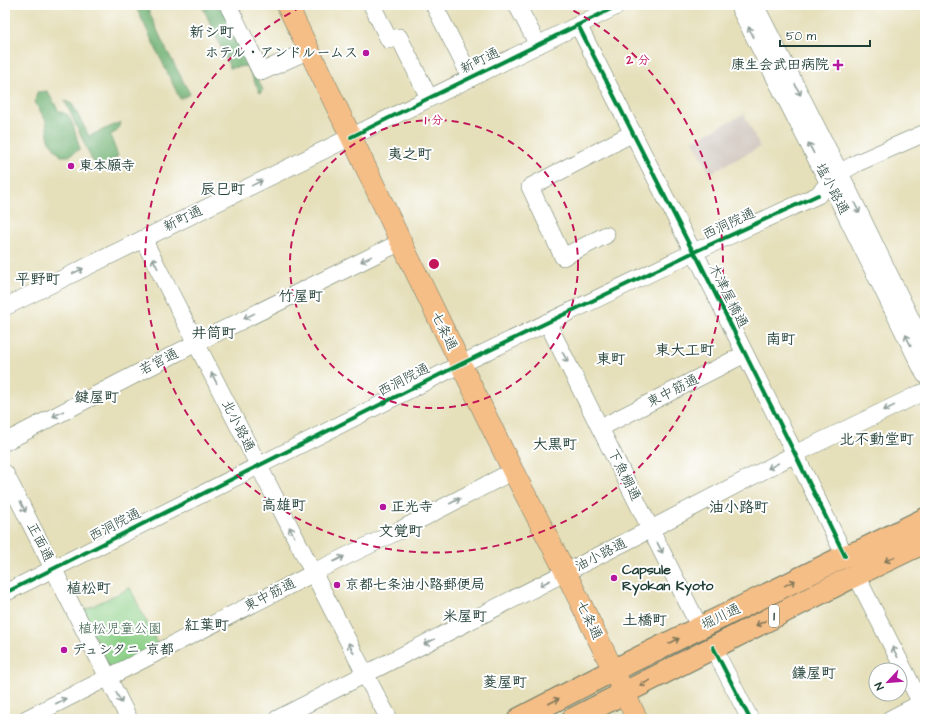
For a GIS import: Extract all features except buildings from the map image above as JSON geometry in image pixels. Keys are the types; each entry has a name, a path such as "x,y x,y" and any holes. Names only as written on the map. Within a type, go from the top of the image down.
{"highway":[{"name":"1","path":"845,556 856,543 925,509"},
{"name":"堀川通","path":"519,719 845,556 860,551 925,519"},
{"name":"堀川通","path":"574,719 713,647 925,542"}],"main road":[{"name":"七条通","path":"287,5 513,471 566,573 637,719"}],"street":[{"path":"228,5 261,72 309,50"},
{"path":"372,5 390,40 399,37 429,98"},
{"path":"434,5 471,78"},
{"path":"517,5 538,45"},
{"name":"塩小路通","path":"738,5 834,178 925,348"},
{"name":"塩小路通","path":"755,5 834,178 832,187 925,375"},
{"name":"新町通","path":"5,307 538,45 610,7"},
{"name":"木津屋橋通","path":"578,25 694,252 845,556"},
{"path":"606,235 563,257 530,187 633,133"},
{"name":"西洞院通","path":"5,593 461,364 694,252 818,195 834,178 857,163 925,133"},
{"name":"北小路通","path":"143,239 389,719"},
{"name":"若宮通","path":"5,442 196,342 401,242"},
{"name":"下魚棚通","path":"547,322 700,628"},
{"name":"東中筋通","path":"600,428 745,354"},
{"name":"油小路通","path":"277,719 566,573 795,454 925,392"},
{"name":"東中筋通","path":"26,719 513,471"},
{"name":"正面通","path":"5,472 129,719"},
{"path":"856,575 924,705 890,719"},
{"path":"713,647 750,719"}],"shaded area":[{"path":"744,114 760,147 710,173 693,140"}],"green space":[{"path":"135,5 146,5 164,45 190,94 180,99"},
{"path":"202,5 221,5 263,90 260,93 247,66 230,68"},
{"path":"47,91 59,111 68,115 73,125 80,149 69,156 61,156 49,141 46,121 35,102 37,92"},
{"path":"65,101 72,104 89,136 121,122 116,132 110,135 118,156 101,169 95,166"},
{"name":"植松児童公園","path":"130,588 159,647 111,671 82,611"}],"cycle path":[{"path":"351,137 619,5"},
{"path":"578,25 698,259 845,556"},
{"path":"5,593 461,364 694,252 818,195"},
{"path":"713,647 750,719"}],"place":[{"name":"ホテル・アンドルームス","path":"366,53"},
{"name":"康生会武田病院","path":"838,65"},
{"name":"東本願寺","path":"71,166"},
{"name":"正光寺","path":"383,507"},
{"name":"Capsule Ryokan Kyoto","path":"614,578"},
{"name":"京都七条油小路郵便局","path":"337,585"},
{"name":"デュシタニ 京都","path":"64,650"}],"district":[{"name":"新シ町","path":"212,32"},
{"name":"夷之町","path":"410,154"},
{"name":"辰巳町","path":"223,189"},
{"name":"平野町","path":"38,279"},
{"name":"竹屋町","path":"301,296"},
{"name":"井筒町","path":"214,333"},
{"name":"南町","path":"781,339"},
{"name":"東大工町","path":"685,350"},
{"name":"東町","path":"611,359"},
{"name":"鍵屋町","path":"97,397"},
{"name":"北不動堂町","path":"877,439"},
{"name":"大黒町","path":"555,444"},
{"name":"高雄町","path":"284,505"},
{"name":"油小路町","path":"739,507"},
{"name":"文覚町","path":"401,531"},
{"name":"植松町","path":"89,588"},
{"name":"米屋町","path":"465,616"},
{"name":"土橋町","path":"645,620"},
{"name":"紅葉町","path":"207,625"},
{"name":"鎌屋町","path":"814,673"},
{"name":"菱屋町","path":"505,682"}]}
